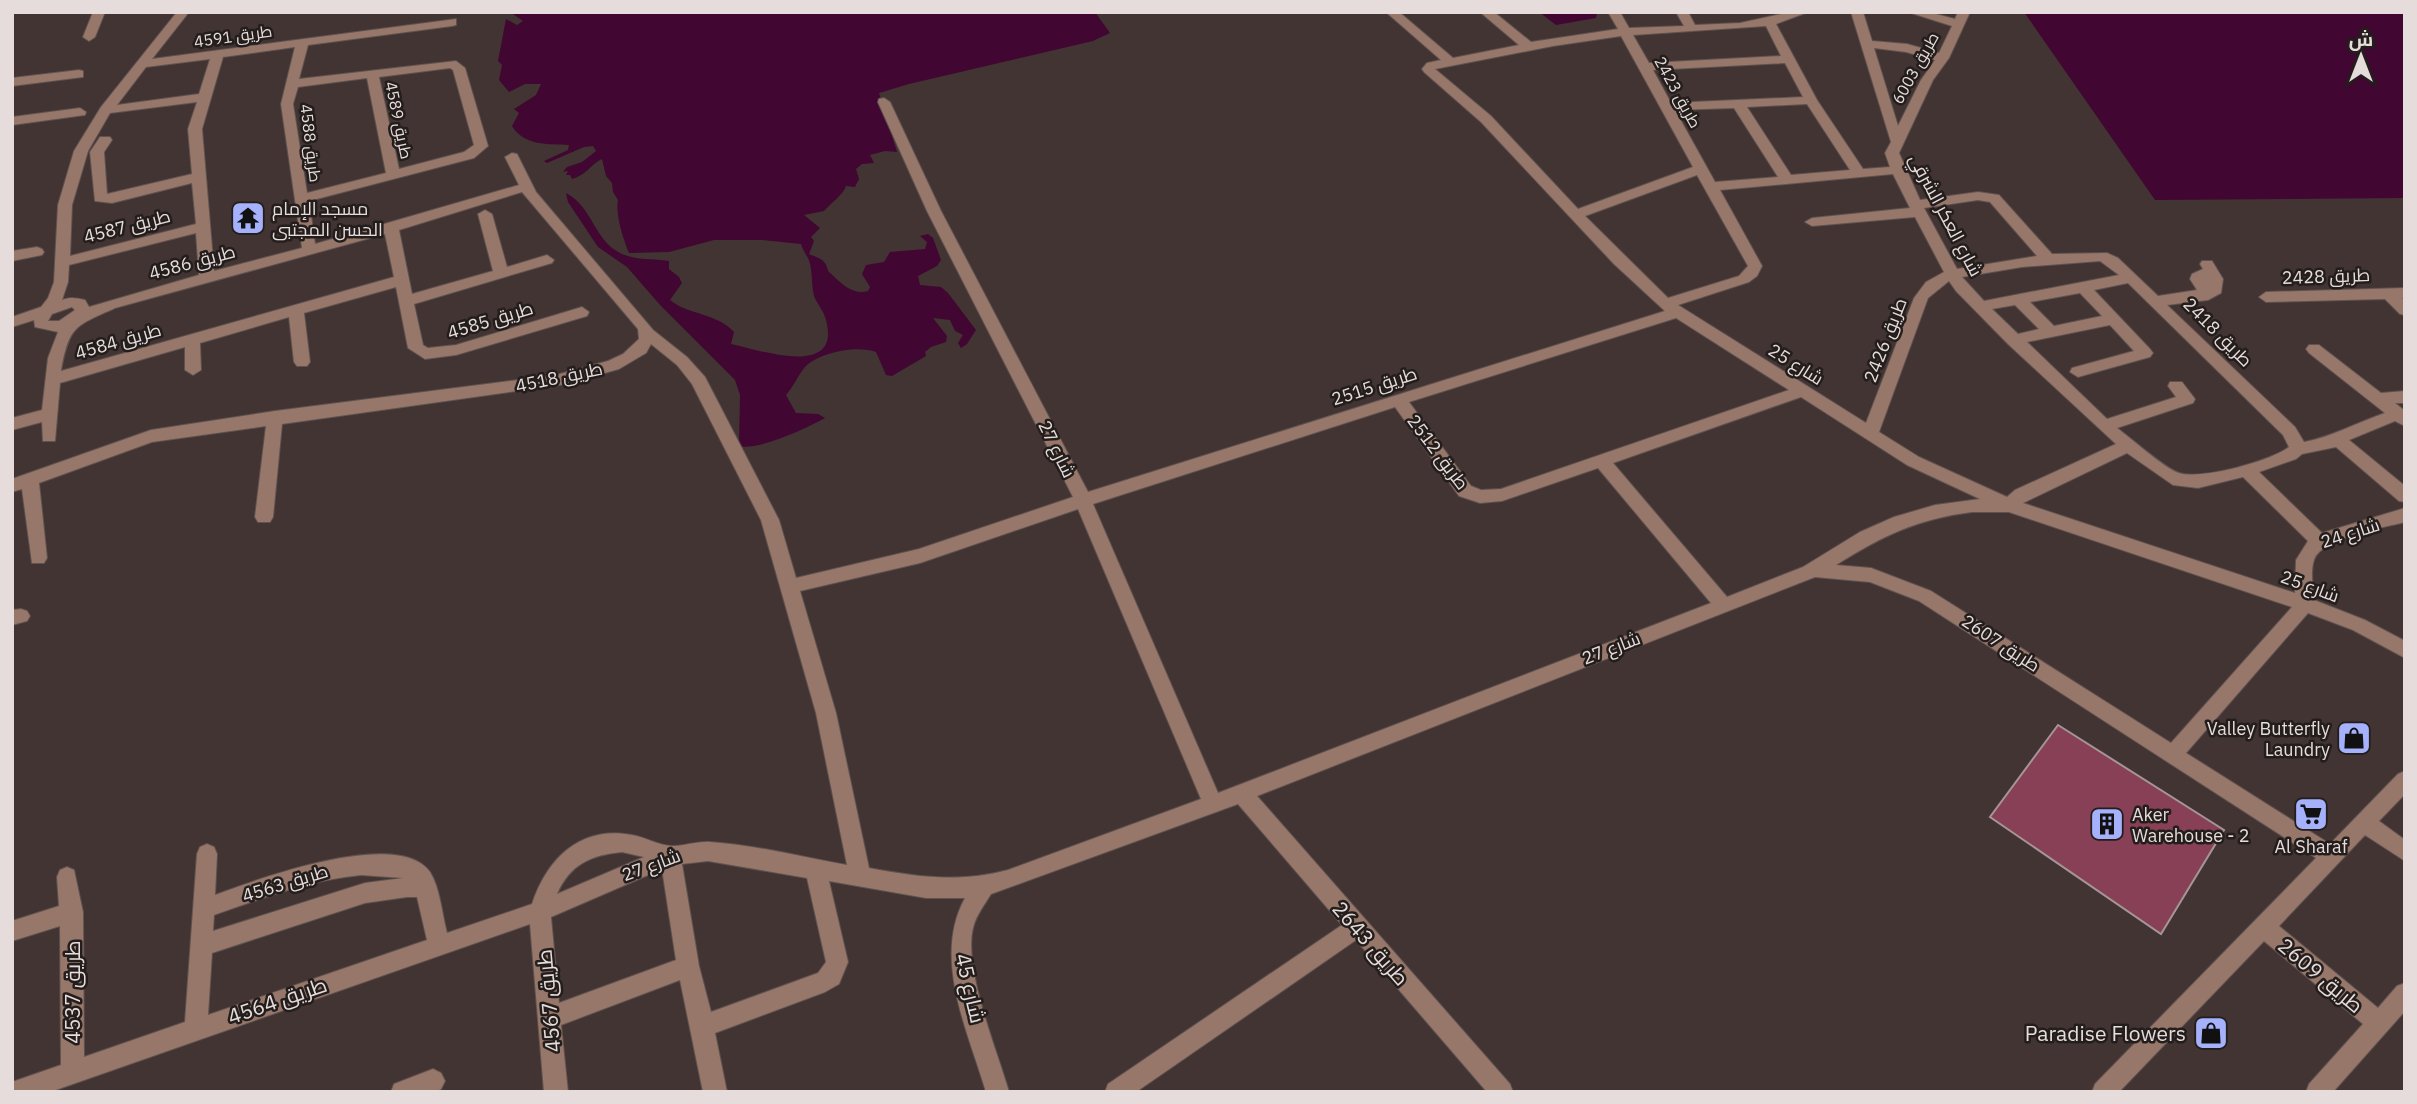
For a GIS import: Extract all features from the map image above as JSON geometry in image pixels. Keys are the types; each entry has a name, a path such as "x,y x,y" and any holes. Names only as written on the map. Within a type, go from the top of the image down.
{"street":[{"path":"89,37 99,12"},
{"path":"44,318 61,282 65,205 73,169 88,137 106,110 183,12"},
{"path":"1392,12 1450,62 1625,32 1691,28 1751,18 1769,21 1802,12"},
{"path":"1486,12 1529,47"},
{"name":"طريق 2423","path":"1614,12 1755,266 1752,273 1744,279 1671,308"},
{"path":"1682,12 1691,28"},
{"name":"شارع العكر الشرقي","path":"1857,12 1896,140 1892,153 1898,170 1953,275 1979,307 2127,446"},
{"path":"1914,12 1961,18"},
{"name":"طريق 6003","path":"1896,140 1927,80 1943,58 1961,18"},
{"path":"1769,21 1811,100 1859,173"},
{"name":"طريق 4591","path":"143,64 452,22"},
{"name":"طريق 4588","path":"302,43 287,104 309,249"},
{"path":"1866,44 1896,46 1943,58"},
{"path":"207,278 195,129 217,55"},
{"path":"1645,67 1789,59"},
{"name":"شارع 25","path":"1450,62 1431,66 1428,71 1486,119 1619,261 1671,308 1913,461 2009,505 2305,604 2359,625 2405,650"},
{"path":"290,84 439,64 456,66 481,143 479,149 470,155 301,199"},
{"path":"12,82 79,74"},
{"name":"طريق 4589","path":"372,74 393,174"},
{"path":"106,110 203,97"},
{"path":"1666,107 1811,100"},
{"name":"شارع 27","path":"884,102 934,211 1083,500 1213,804"},
{"path":"1738,103 1787,180"},
{"path":"12,121 80,112"},
{"path":"105,140 97,152 100,198 112,199 198,177"},
{"path":"512,157 525,187 648,333 682,361 706,392 770,520 826,713 860,876"},
{"path":"1575,215 1700,169"},
{"path":"1710,187 1898,170"},
{"name":"طريق 4586","path":"12,323 44,318 58,327 77,310 110,304 391,228 525,187"},
{"path":"1812,222 1917,208 1978,196 1994,198 2050,261"},
{"path":"485,214 501,273"},
{"name":"طريق 4587","path":"63,262 201,227"},
{"name":"طريق 4585","path":"391,228 416,348 425,355 582,312"},
{"path":"12,256 37,252"},
{"name":"طريق 2418","path":"2050,261 2099,256 2110,259 2289,431 2295,438 2298,449"},
{"path":"407,301 547,260"},
{"path":"1953,275 2050,261"},
{"path":"2157,302 2208,295 2216,287 2210,268"},
{"name":"طريق 2426","path":"1870,434 1921,298 1930,286 1953,275"},
{"path":"1979,307 2132,278"},
{"name":"طريق 4584","path":"54,379 402,280"},
{"path":"61,282 77,310"},
{"path":"2078,372 2145,353 2083,287"},
{"name":"طريق 2428","path":"2388,293 2405,310"},
{"name":"طريق 2428","path":"2266,297 2405,293"},
{"path":"2018,299 2051,332"},
{"name":"طريق 2515","path":"790,586 920,556 1671,308"},
{"name":"طريق 4584","path":"49,436 57,348 77,310"},
{"path":"296,310 302,362"},
{"name":"طريق 4584","path":"44,318 57,348"},
{"path":"2013,340 2113,318"},
{"name":"طريق 4518","path":"12,486 151,436 582,376 629,358 644,346 648,333"},
{"path":"192,340 194,370"},
{"path":"2314,349 2401,417"},
{"path":"2104,426 2187,399 2175,386"},
{"name":"طريق 2512","path":"1398,399 1470,495 1490,498 1603,462 1802,391"},
{"path":"2378,399 2405,397"},
{"path":"12,424 51,414"},
{"path":"264,517 275,417"},
{"path":"2009,505 2021,495 2127,446 2167,477 2179,482 2193,483 2246,470 2290,455 2298,449 2318,447 2401,417"},
{"path":"2337,439 2405,496"},
{"path":"1603,462 1723,604"},
{"path":"2246,470 2319,541"},
{"path":"30,481 38,558"},
{"name":"شارع 27","path":"540,911 670,856 709,851 935,889 984,887 1213,804 1816,570 1869,536 1906,519 1978,504 2009,505"},
{"name":"شارع 24","path":"2305,604 2307,553 2319,541 2405,515"},
{"name":"طريق 2607","path":"1816,570 1871,575 1898,583 1925,596 2331,856"},
{"path":"2173,754 2305,604"},
{"name":"طريق 2609","path":"2116,1088 2264,927 2405,780"},
{"name":"طريق 2643","path":"1241,793 1502,1092"},
{"path":"2364,822 2405,852"},
{"path":"540,911 555,872 581,852 597,846 624,843 670,856 688,966 715,1092"},
{"path":"197,1028 207,854"},
{"name":"طريق 4563","path":"203,909 307,873 349,865 411,869 418,874 426,888"},
{"path":"703,1026 831,976 837,962 816,869"},
{"name":"طريق 4537","path":"68,877 72,912 72,1072"},
{"name":"شارع 45","path":"984,887 971,907 962,931 960,957 998,1092"},
{"path":"200,946 365,893 397,888 426,888 439,945"},
{"name":"طريق 4564","path":"16,1092 540,911"},
{"name":"طريق 4567","path":"540,911 556,1092"},
{"name":"طريق 4537","path":"12,931 72,912"},
{"path":"1116,1092 1357,927"},
{"name":"طريق 2609","path":"2264,927 2379,1023"},
{"path":"550,1018 688,966"},
{"path":"2317,1092 2405,994"},
{"path":"401,1092 433,1080"}],"shaded area":[{"path":"1095,12 1110,33 1093,41 879,93 897,152 885,151 870,155 874,163 862,164 856,169 859,179 855,187 846,186 840,196 824,211 804,215 820,228 811,237 814,241 809,254 823,261 829,272 847,287 857,292 868,291 870,287 862,274 866,265 884,262 890,252 925,249 927,242 920,236 928,234 933,238 941,260 937,266 918,276 920,285 941,287 976,330 961,348 958,343 963,335 955,331 950,320 933,318 947,336 946,342 931,347 925,352 926,356 892,376 886,375 876,352 859,349 820,357 805,367 786,395 796,413 818,414 825,418 782,438 747,447 739,446 740,395 735,380 661,306 627,267 598,247 568,202 566,193 582,206 604,240 620,253 669,261 669,269 682,283 670,300 727,326 734,332 731,344 778,355 810,355 822,349 828,338 824,314 814,296 810,262 801,244 762,240 714,240 669,252 629,253 622,234 618,200 612,183 606,176 602,159 572,179 570,175 566,175 568,171 563,172 596,151 593,146 584,147 547,163 544,161 568,150 569,145 530,141 517,133 512,126 519,113 514,109 536,95 541,84 525,84 509,92 499,80 502,65 498,61 506,19 517,25 523,21 513,14"},
{"path":"1539,12 1597,12 1596,18 1556,25"},
{"path":"2024,12 2405,12 2405,198 2155,200"}],"building":[{"name":"Aker Warehouse - 2","path":"2058,725 2224,830 2161,934 1990,817"}],"place":[{"name":"مسجد الإمام الحسن المجتبى","path":"248,218"},
{"name":"Valley Butterfly Laundry","path":"2354,738"},
{"name":"Al Sharaf","path":"2311,814"},
{"name":"Aker Warehouse - 2","path":"2107,824"},
{"name":"Paradise Flowers","path":"2211,1033"}]}
